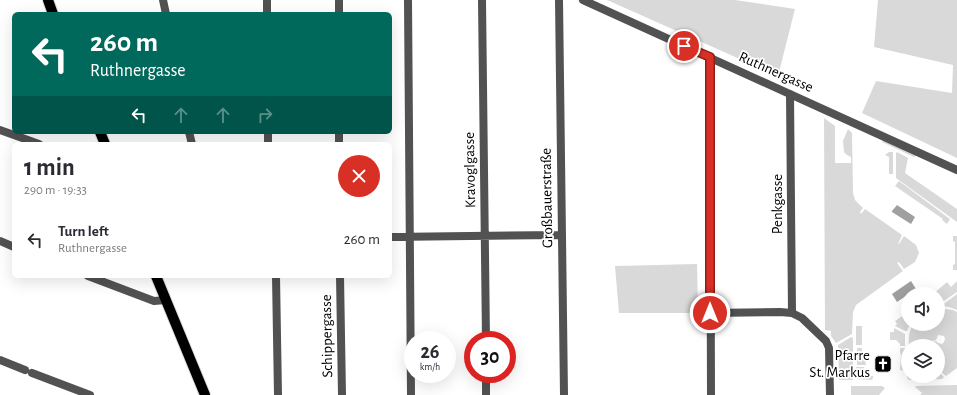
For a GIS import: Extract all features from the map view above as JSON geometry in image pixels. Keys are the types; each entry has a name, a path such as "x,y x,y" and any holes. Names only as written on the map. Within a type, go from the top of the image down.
{"main road":[{"path":"48,0 52,12"},
{"path":"157,278 204,395"}],"street":[{"path":"163,0 166,12"},
{"path":"267,0 267,12"},
{"path":"339,0 339,12"},
{"path":"408,0 411,395"},
{"name":"Kravoglgasse","path":"482,0 486,331"},
{"name":"Großbauerstraße","path":"559,0 564,395"},
{"name":"Ruthnergasse","path":"583,0 957,170"},
{"path":"710,57 711,395"},
{"name":"Penkgasse","path":"790,94 792,313"},
{"path":"0,130 33,142"},
{"path":"392,237 561,235"},
{"path":"0,241 12,246"},
{"path":"93,278 154,302 166,300"},
{"path":"276,278 278,395"},
{"name":"Schippergasse","path":"340,278 342,395"},
{"path":"710,313 792,313 802,318 826,341 829,348 830,395"},
{"path":"0,360 90,395"},
{"path":"486,383 486,395"}],"shaded area":[{"path":"607,0 735,0 795,9 778,76"},
{"path":"878,0 957,0 957,158 862,113 876,81 952,93 953,65 874,47"},
{"path":"824,118 835,126 835,163 851,163 851,157 844,152 843,141 848,129 852,133 853,193 855,200 863,208 860,212 861,214 865,209 902,235 898,244 904,236 916,245 919,253 915,262 904,269 899,262 897,263 903,271 856,305 853,312 852,334 836,343 831,336 831,331 825,330"},
{"path":"883,140 916,155 914,157 882,142"},
{"path":"889,152 893,152 893,174 889,174 889,157 885,155"},
{"path":"897,152 908,158 905,173 957,209 957,222 896,178"},
{"path":"899,181 950,219 947,224 942,220 943,219 895,186"},
{"path":"897,205 915,217 911,224 892,212"},
{"path":"953,236 957,236 957,270 953,270 953,265 955,264 955,242 953,241"},
{"path":"697,264 698,313 619,313 615,266"},
{"path":"911,281 915,287 902,287"},
{"path":"957,281 957,292 945,300 945,287 941,287 947,282 951,287"},
{"path":"901,288 901,299 897,302 892,294"},
{"path":"957,294 957,310 945,306 945,303"},
{"path":"945,309 957,312 957,368 946,376 945,375 944,336 938,335 936,339 909,339 911,331 945,331"},
{"path":"901,317 901,329 895,326 897,324 895,321"},
{"path":"856,326 862,326 862,345 856,345"},
{"path":"894,328 905,334 905,339 901,339 901,346 896,340 890,340 890,332 894,332"},
{"path":"851,337 853,338 853,380 839,380 838,345"},
{"path":"857,348 862,348 862,355 865,355 866,365 857,365"},
{"path":"856,367 864,367 864,370 870,376 873,376 872,380 857,379"},
{"path":"957,385 957,395 920,395 922,393 915,387 916,386"},
{"path":"851,386 882,386 885,388 879,395 851,395"}],"place":[{"name":"Pfarre St. Markus","path":"883,364"}],"route":[{"path":"684,46 710,57 710,313"}]}
